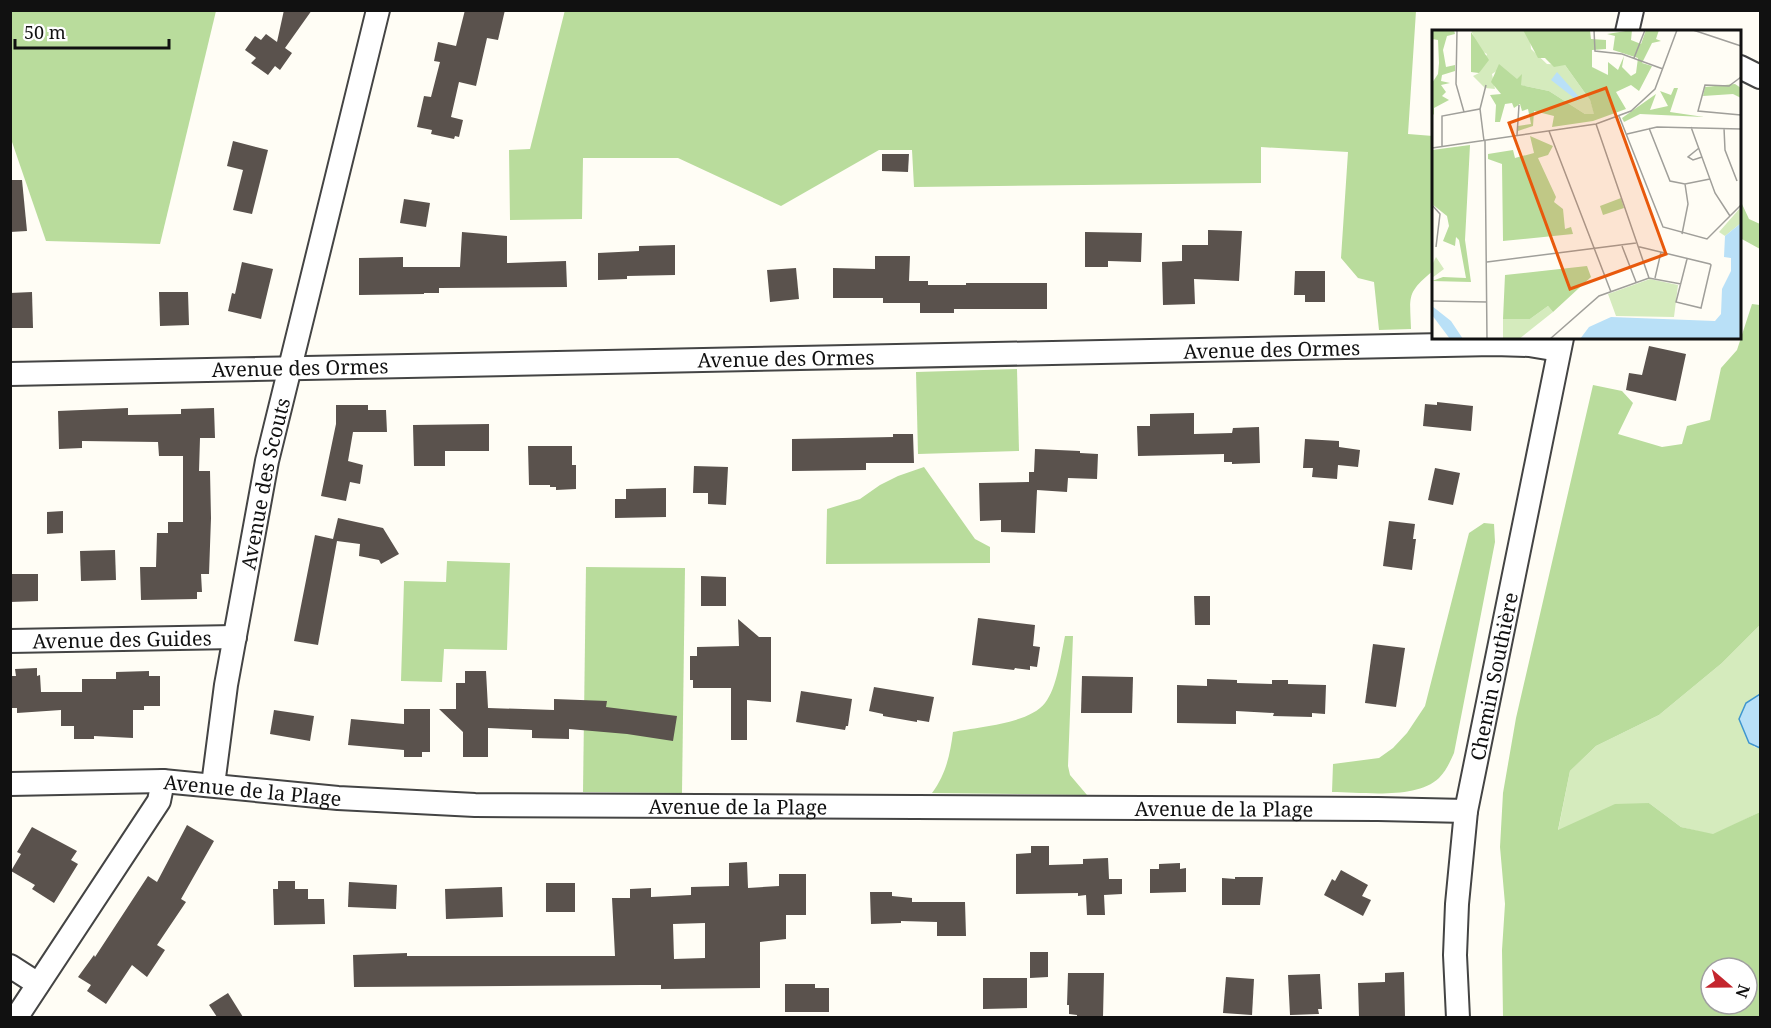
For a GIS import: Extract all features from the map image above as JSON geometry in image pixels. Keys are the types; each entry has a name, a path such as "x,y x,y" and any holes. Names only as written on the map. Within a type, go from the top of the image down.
{"street":[{"name":"Avenue des Scouts","path":"213,785 235,637 267,461 378,10"},
{"path":"1627,30 1632,10"},
{"path":"1741,67 1761,77"},
{"name":"Avenue des Ormes","path":"10,374 290,366 1561,344"},
{"name":"Chemin Southière","path":"1458,1017 1455,955 1457,904 1466,811 1561,344"},
{"name":"Avenue des Guides","path":"10,641 235,637"},
{"path":"16,1017 159,801 163,781"},
{"name":"Avenue de la Plage","path":"10,784 163,781 328,797 475,805 1366,808 1466,811"},
{"path":"10,966 38,984"}],"green space":[{"path":"565,10 1416,11 1408,134 1432,136 1432,272 1414,290 1410,302 1411,329 1379,330 1374,282 1358,278 1341,258 1348,152 1261,147 1261,183 914,187 912,150 879,150 781,206 678,158 583,158 582,219 510,220 509,150 530,149"},
{"path":"10,11 216,11 160,244 46,241 11,139"},
{"path":"1741,204 1749,219 1760,224 1760,249 1741,239"},
{"path":"1752,304 1760,305 1760,625 1722,663 1659,715 1596,746 1570,771 1558,830 1615,804 1649,803 1681,827 1713,834 1760,812 1760,1017 1503,1017 1502,950 1505,904 1500,847 1503,793 1516,718 1593,385 1622,391 1633,403 1618,434 1662,447 1682,444 1687,426 1710,420 1721,368 1737,350"},
{"path":"1017,369 1019,451 918,454 916,372"},
{"path":"924,467 975,539 990,547 990,563 826,564 827,509 860,499 898,476"},
{"path":"1484,523 1494,524 1495,542 1454,753 1448,766 1439,778 1417,789 1388,793 1332,792 1333,764 1379,758 1393,748 1407,733 1425,706 1469,533"},
{"path":"447,561 510,563 507,650 444,649 442,682 401,681 404,581 446,582"},
{"path":"586,567 685,568 682,793 583,792"},
{"path":"1760,625 1760,694 1746,703 1754,747 1760,748 1760,812 1713,835 1681,827 1649,803 1558,831 1570,771 1596,746 1659,715 1722,663"},
{"path":"1065,636 1073,636 1068,766 1070,775 1087,795 932,793 947,764 953,732 1015,720 1027,716 1045,703 1056,680"}],"water":[{"path":"1760,694 1760,748 1749,743 1739,719 1746,703"}],"building":[{"path":"284,10 312,10 285,48 292,53 280,70 275,66 268,75 251,63 256,58 245,50 255,36 261,40 266,34 277,42"},
{"path":"465,10 505,10 498,40 487,38 476,86 459,82 451,117 463,120 459,137 455,136 454,139 431,134 432,130 417,127 424,96 431,97 440,62 434,61 438,42 456,46"},
{"path":"233,141 268,150 252,214 233,210 243,170 227,166"},
{"path":"882,154 909,154 908,172 882,171"},
{"path":"10,180 22,180 27,231 10,232"},
{"path":"404,199 430,203 426,227 400,223"},
{"path":"1208,230 1242,231 1239,281 1194,279 1195,304 1163,305 1162,262 1182,261 1182,245 1208,245"},
{"path":"462,232 507,236 507,263 566,261 567,287 439,288 439,293 359,295 359,258 403,257 403,267 460,267"},
{"path":"1085,232 1142,233 1141,262 1108,261 1108,267 1085,267"},
{"path":"675,245 675,275 627,276 627,279 598,280 598,253 639,251 639,246"},
{"path":"875,256 910,256 909,281 928,281 928,285 1047,283 1047,309 954,309 954,313 920,313 920,303 883,303 883,298 833,298 833,268 875,269"},
{"path":"242,262 273,269 261,319 228,311 232,293 235,294"},
{"path":"796,268 799,299 770,302 767,270"},
{"path":"1295,271 1325,271 1325,302 1305,302 1305,295 1294,295"},
{"path":"32,292 33,328 10,328 10,293"},
{"path":"159,292 188,292 189,325 160,326"},
{"path":"1649,346 1686,354 1676,401 1626,390 1629,373 1642,375"},
{"path":"1437,402 1473,406 1471,431 1423,426 1425,404 1437,405"},
{"path":"336,405 368,405 368,410 386,410 387,432 353,432 348,461 363,465 360,484 350,482 346,501 321,496 336,424"},
{"path":"128,408 128,415 181,414 181,409 214,408 215,438 200,438 199,471 210,471 211,518 209,574 201,574 202,592 197,592 197,599 141,600 140,567 156,567 157,533 168,533 168,522 183,522 183,456 159,456 158,442 82,441 82,448 59,449 58,411"},
{"path":"1194,413 1194,434 1232,433 1233,428 1259,427 1260,463 1224,462 1224,454 1138,456 1137,426 1150,426 1150,414"},
{"path":"489,424 489,451 445,451 445,466 414,466 413,425"},
{"path":"893,434 913,434 914,463 866,463 866,470 792,471 792,439 893,437"},
{"path":"1305,439 1339,441 1339,447 1360,450 1358,467 1338,465 1337,479 1312,477 1313,468 1303,468"},
{"path":"528,446 572,446 572,465 576,465 576,489 556,490 556,487 550,487 550,485 529,485"},
{"path":"1035,449 1098,454 1097,479 1068,478 1067,492 1037,490 1035,533 1001,532 1001,520 980,521 979,483 1029,482 1029,472 1034,472"},
{"path":"694,466 728,467 726,505 708,504 708,493 693,493"},
{"path":"1435,468 1460,473 1453,505 1428,500"},
{"path":"666,488 666,517 615,518 615,499 626,499 626,489"},
{"path":"63,511 63,533 47,534 47,512"},
{"path":"338,518 383,528 399,554 381,564 379,560 359,556 360,544 337,541 318,645 294,641 315,535 333,539"},
{"path":"1389,521 1415,524 1413,539 1416,539 1412,570 1383,566"},
{"path":"115,550 116,580 81,581 80,551"},
{"path":"10,574 38,574 38,601 10,602"},
{"path":"701,576 726,577 726,606 701,606"},
{"path":"1194,596 1210,596 1210,625 1195,625"},
{"path":"978,618 1035,625 1033,646 1040,647 1037,667 1030,666 1030,670 1015,668 1014,670 972,665"},
{"path":"738,619 759,637 771,637 771,702 747,700 747,740 731,740 731,688 693,688 693,680 690,680 690,656 697,656 697,647 739,646"},
{"path":"1373,644 1405,648 1396,707 1365,703"},
{"path":"37,668 37,676 40,675 41,692 82,692 82,679 116,679 116,672 149,671 149,676 160,676 160,706 144,706 144,710 133,710 133,738 94,736 94,739 74,739 74,726 61,726 61,710 17,713 17,708 10,708 10,676 16,676 15,669"},
{"path":"465,671 486,671 488,708 554,710 554,699 607,701 606,707 677,716 673,741 569,729 569,739 532,738 532,730 488,728 488,757 463,757 463,732 439,709 456,709 456,683 465,683"},
{"path":"1082,676 1133,677 1132,713 1081,713"},
{"path":"1207,679 1272,684 1272,680 1288,680 1288,684 1326,685 1325,714 1312,713 1312,717 1273,716 1274,713 1236,711 1236,724 1177,723 1177,685 1207,686"},
{"path":"874,687 934,697 929,722 883,716 883,714 869,711"},
{"path":"801,691 852,699 848,726 845,730 796,722"},
{"path":"404,709 430,709 430,752 422,752 422,757 404,757 404,750 348,745 351,719 404,724"},
{"path":"274,710 314,716 310,741 270,734"},
{"path":"187,825 214,841 181,899 186,902 157,945 165,950 147,977 132,965 106,1004 87,991 91,985 78,977 94,955 95,957 148,876 157,882"},
{"path":"32,827 77,851 71,860 78,864 54,903 32,889 35,885 11,871 21,854 17,852"},
{"path":"1031,846 1049,846 1049,865 1083,864 1083,859 1108,858 1109,879 1122,879 1122,894 1104,895 1105,915 1087,915 1086,895 1078,896 1078,893 1016,894 1016,854 1031,853"},
{"path":"747,862 748,888 779,886 779,874 806,874 806,915 786,915 786,939 760,942 760,988 661,989 661,985 354,987 353,955 407,953 407,956 615,956 612,898 630,898 630,889 651,888 651,897 691,895 691,887 729,886 729,863","holes":["705,923 705,958 674,959 673,924"]},
{"path":"1180,863 1180,869 1186,868 1186,892 1150,893 1150,869 1159,869 1159,864"},
{"path":"1341,870 1368,885 1362,896 1371,900 1363,916 1324,895 1332,879 1335,881"},
{"path":"1235,877 1263,877 1260,905 1222,905 1222,878 1235,879"},
{"path":"278,881 295,881 295,889 308,889 308,899 324,899 325,924 274,925 273,889 278,889"},
{"path":"349,882 397,885 396,909 348,907"},
{"path":"546,883 575,883 575,912 546,912"},
{"path":"502,887 503,917 446,919 445,889"},
{"path":"870,892 892,892 892,896 912,898 912,902 965,902 966,936 937,936 937,922 901,921 901,923 871,924"},
{"path":"1030,952 1048,952 1048,977 1030,978"},
{"path":"1404,972 1405,1016 1359,1017 1358,983 1385,982 1385,973"},
{"path":"1068,973 1104,973 1103,1017 1077,1017 1077,1015 1069,1014"},
{"path":"1320,974 1322,1009 1318,1009 1319,1014 1290,1015 1288,975"},
{"path":"1226,977 1254,979 1252,1015 1223,1013"},
{"path":"983,978 1027,978 1027,1008 983,1009"},
{"path":"785,984 815,984 815,988 829,988 829,1012 785,1012"},
{"path":"228,993 243,1017 217,1017 209,1005"}]}
